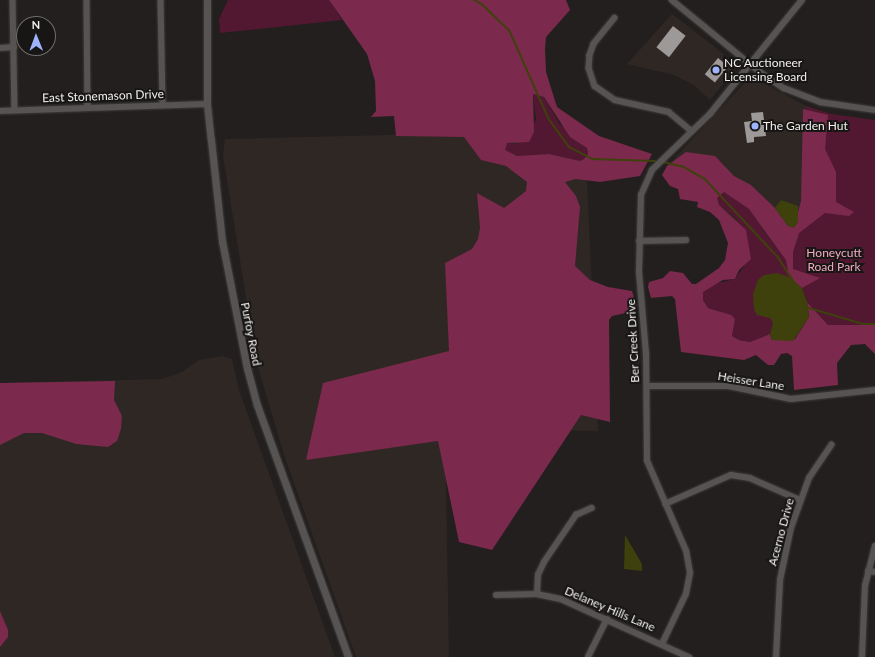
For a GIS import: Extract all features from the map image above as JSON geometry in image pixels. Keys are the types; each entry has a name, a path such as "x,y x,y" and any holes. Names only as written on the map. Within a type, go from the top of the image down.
{"street":[{"path":"13,0 15,110"},
{"path":"87,0 88,107"},
{"path":"161,0 163,105"},
{"name":"Purfoy Road","path":"207,0 207,104 222,241 250,381 348,657"},
{"path":"672,0 751,64 802,97 835,106 875,110"},
{"name":"Ber Creek Drive","path":"662,644 686,594 690,573 686,551 647,461 647,386 638,208 646,182 657,165 692,131 751,64 802,0"},
{"path":"615,18 594,44 590,54 588,68 595,86 615,100 669,112 692,131"},
{"path":"0,48 14,47"},
{"name":"East Stonemason Drive","path":"0,111 207,104"},
{"path":"639,241 686,240"},
{"name":"Heisser Lane","path":"647,386 729,386 791,399 875,390"},
{"name":"Acerno Drive","path":"776,657 780,580 800,500 813,472 831,445"},
{"path":"665,504 731,475 750,478 800,500"},
{"path":"537,594 538,575 544,562 576,515 592,508"},
{"path":"862,657 864,604 868,570 875,546"},
{"path":"868,570 875,572"},
{"name":"Delaney Hills Lane","path":"496,594 537,594 561,599 689,657"},
{"path":"588,657 607,619"}],"shaded area":[{"path":"329,0 566,0 570,10 546,37 546,72 557,107 599,136 652,154 640,176 600,182 576,179 565,182 576,196 580,207 575,266 590,280 608,287 632,291 637,307 635,311 612,316 609,320 610,422 581,415 492,550 459,542 438,441 306,460 323,383 449,351 445,263 472,249 478,239 480,228 477,193 504,208 526,191 527,182 506,166 481,160 464,137 396,136 394,116 371,117 376,111 375,81 367,54","holes":["533,94 544,97 570,137 587,148 588,154 584,159 580,161 549,154 517,156 505,150 507,143 529,142 534,132"]},
{"path":"672,14 738,65 710,100 695,86 674,75 627,64"},
{"path":"751,76 806,106 805,218 769,254 670,163"},
{"path":"803,109 828,115 825,149 836,172 836,202 854,212 849,216 825,213 799,233 793,252 793,269 820,278 802,288 789,277 786,260 749,209 724,192 717,198 719,205 746,230 751,259 739,270 735,279 723,280 703,292 703,300 708,308 731,315 735,319 732,336 739,340 750,342 770,334 772,340 795,339 809,317 807,302 828,325 875,325 875,354 865,344 851,345 837,363 838,385 794,390 792,356 787,353 781,354 774,365 768,365 756,355 744,360 681,352 675,299 672,296 651,298 648,287 649,282 663,278 670,271 683,273 692,284 696,284 719,268 725,260 728,243 719,220 710,212 697,207 698,202 680,199 678,189 670,186 662,175 667,166 686,152 715,156 734,176 751,185 775,208 788,226 798,212 801,201"},
{"path":"585,130 598,431 445,429 449,657 356,657 285,458 257,364 223,156 225,139"},
{"path":"781,200 798,206 798,222 794,228 788,226 775,208"},
{"path":"777,273 789,277 802,288 807,302 809,317 793,341 772,340 770,334 773,323 770,318 757,315 754,309 753,294 758,280 764,275"},
{"path":"223,356 232,359 239,390 335,657 0,657 0,383 162,379 182,372 199,360"},
{"path":"115,381 114,400 122,416 121,429 117,441 108,447 76,444 42,433 24,433 0,445 0,383"},
{"path":"625,535 642,564 642,571 624,569"},
{"path":"0,611 8,630 8,637 0,647"}],"green space":[{"path":"228,0 329,0 342,20 220,33 219,19"},
{"path":"533,94 544,97 559,123 587,148 588,154 584,159 580,161 549,154 517,156 505,150 507,143 516,144 536,120"},
{"name":"Honeycutt Road Park","path":"806,106 831,114 875,120 875,325 828,325 807,302 802,288 770,318 773,323 770,334 750,342 739,340 732,336 733,329 719,311 708,308 703,300 703,292 710,285 735,279 744,266 737,219 719,205 717,198 724,192 749,209 776,247 805,218"}],"building":[{"path":"673,26 686,36 669,57 656,47"},
{"name":"NC Auctioneer Licensing Board","path":"718,58 728,66 715,83 705,74"},
{"name":"The Garden Hut","path":"763,112 766,136 754,137 754,142 747,143 744,122 752,121 751,113"}],"waterway":[{"path":"474,0 482,4 510,31 549,119 569,147 593,159 655,161"},
{"path":"663,162 684,167 705,179 778,257 794,282"},
{"path":"806,307 863,324 875,324"}],"place":[{"name":"NC Auctioneer Licensing Board","path":"716,70"},
{"name":"The Garden Hut","path":"755,126"}]}
